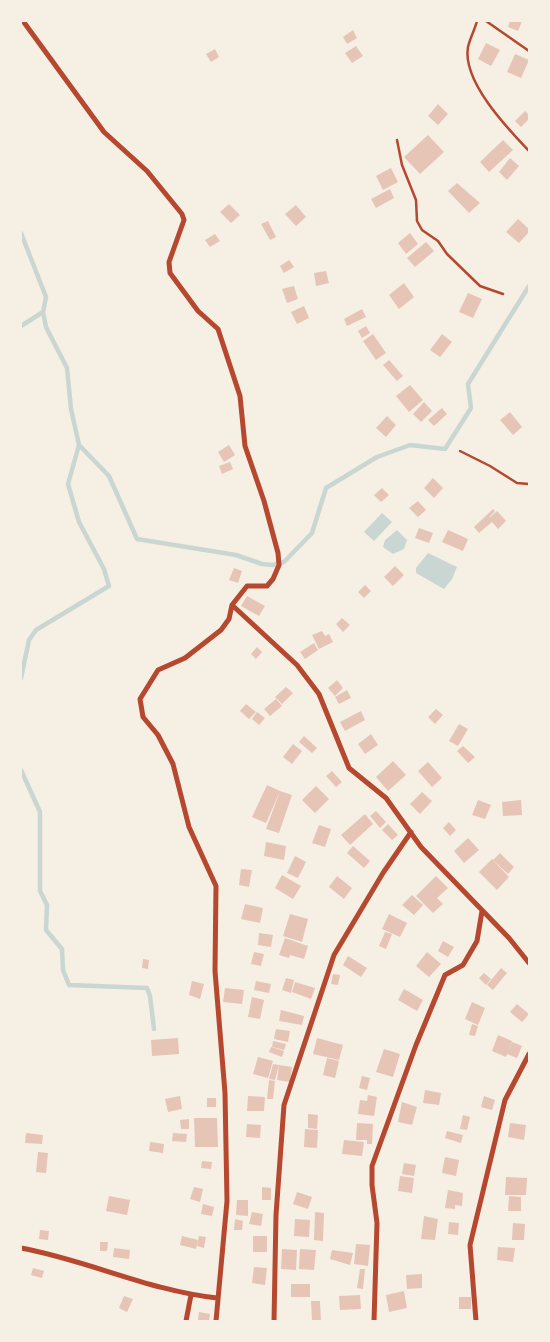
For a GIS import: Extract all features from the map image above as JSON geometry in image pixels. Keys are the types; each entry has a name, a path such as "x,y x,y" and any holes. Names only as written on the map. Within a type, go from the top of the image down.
{"street":[{"path":"23,21 104,132 147,171 182,214 184,220 169,262 170,274 198,311 218,329 242,403 245,446 264,501 278,553 279,565 273,579 267,586 247,586 232,605 229,618 221,630 185,658 158,670 140,699 143,717 158,735 173,764 189,827 216,886 215,971 226,1093 227,1201 216,1298 216,1321"},
{"path":"232,605 297,665 319,694 349,768 386,798 421,847 509,938 529,963"},
{"path":"274,1321 276,1215 284,1105 334,955 383,873 411,832"},
{"path":"374,1321 377,1223 372,1185 372,1166 416,1045 445,975 463,965 477,941 482,911"},
{"path":"476,1321 470,1245 505,1100 529,1054"},
{"path":"21,1248 49,1253 191,1295 216,1298"},
{"path":"186,1321 191,1295"}],"path":[{"path":"478,21 468,46 471,72 497,118 529,151"},
{"path":"486,21 529,51"},
{"path":"397,140 402,165 416,200 417,221 422,230 438,241 447,254 480,286 502,294"},
{"path":"460,451 516,483 529,484"}],"shaded area":[{"path":"382,513 392,522 374,541 364,532"},
{"path":"397,530 407,540 404,549 393,554 383,547 385,540"},
{"path":"428,553 457,567 452,579 444,589 416,573 416,568"}],"building":[{"path":"510,21 522,21 518,31 508,27"},
{"path":"353,30 357,38 347,44 343,37"},
{"path":"486,43 500,50 491,66 478,59"},
{"path":"356,46 363,56 352,63 345,53"},
{"path":"215,49 219,57 211,62 206,54"},
{"path":"515,54 529,60 521,78 507,72"},
{"path":"438,104 448,114 438,125 428,116"},
{"path":"525,111 529,115 529,119 521,127 515,121"},
{"path":"428,135 444,152 420,174 404,157"},
{"path":"503,140 513,150 489,172 480,162"},
{"path":"510,158 519,166 507,180 499,172"},
{"path":"391,168 398,182 383,190 376,176"},
{"path":"457,183 480,203 469,213 448,191"},
{"path":"390,189 394,198 376,208 371,199"},
{"path":"229,204 240,215 231,223 220,212"},
{"path":"296,205 306,217 296,226 285,214"},
{"path":"518,219 529,229 529,232 519,243 506,232"},
{"path":"268,221 276,237 270,240 261,224"},
{"path":"410,233 418,244 406,254 398,243"},
{"path":"215,234 220,241 210,247 205,240"},
{"path":"426,242 434,251 415,267 407,258"},
{"path":"289,260 294,267 284,273 280,266"},
{"path":"326,271 329,283 316,286 314,273"},
{"path":"404,283 414,297 399,309 389,295"},
{"path":"294,286 298,299 287,303 282,289"},
{"path":"468,293 482,299 473,318 459,312"},
{"path":"304,306 309,318 297,324 291,312"},
{"path":"362,309 366,317 347,326 344,319"},
{"path":"366,326 370,333 362,338 358,331"},
{"path":"373,334 386,353 376,360 363,341"},
{"path":"442,334 452,342 440,357 430,350"},
{"path":"389,360 403,376 397,381 383,365"},
{"path":"410,385 423,400 409,412 396,396"},
{"path":"424,402 432,411 421,422 413,414"},
{"path":"442,408 447,414 434,426 428,420"},
{"path":"510,412 522,427 513,435 500,420"},
{"path":"387,416 396,425 386,437 376,428"},
{"path":"229,445 235,455 224,462 218,452"},
{"path":"230,462 233,469 222,474 219,466"},
{"path":"433,478 443,488 434,498 424,488"},
{"path":"382,488 389,495 381,502 374,495"},
{"path":"418,501 426,510 418,517 409,508"},
{"path":"493,509 495,511 488,519 497,511 506,521 498,529 492,522 479,533 474,527"},
{"path":"419,528 433,533 429,543 415,538"},
{"path":"448,530 468,539 463,551 442,542"},
{"path":"395,566 404,575 393,586 384,577"},
{"path":"234,568 242,571 238,583 229,580"},
{"path":"365,585 371,591 364,598 358,592"},
{"path":"247,596 265,606 259,616 241,606"},
{"path":"342,618 350,625 343,632 336,624"},
{"path":"322,631 325,636 329,634 333,642 319,649 312,635"},
{"path":"314,643 318,650 305,659 300,652"},
{"path":"257,647 262,652 256,659 251,654"},
{"path":"337,680 343,688 335,696 328,688"},
{"path":"286,687 293,693 282,704 275,697"},
{"path":"347,690 351,698 339,704 335,697"},
{"path":"276,699 282,706 270,716 264,709"},
{"path":"246,704 256,712 249,719 240,711"},
{"path":"436,709 443,715 435,724 428,717"},
{"path":"361,711 365,720 345,731 340,722"},
{"path":"257,712 265,718 259,725 252,719"},
{"path":"459,724 468,729 458,746 449,741"},
{"path":"371,734 378,745 365,754 358,744"},
{"path":"304,736 317,748 312,753 299,742"},
{"path":"293,744 302,751 292,764 283,757"},
{"path":"463,746 475,757 468,763 457,751"},
{"path":"393,761 406,775 388,791 376,777"},
{"path":"428,762 442,778 432,787 418,771"},
{"path":"332,771 342,782 336,787 326,776"},
{"path":"267,785 280,791 266,823 252,817"},
{"path":"316,786 329,799 315,813 302,800"},
{"path":"280,791 292,795 279,833 266,829"},
{"path":"422,792 432,801 420,814 410,804"},
{"path":"478,800 491,805 485,819 472,815"},
{"path":"521,800 522,815 503,816 502,802"},
{"path":"376,811 386,822 380,828 370,816"},
{"path":"365,814 373,824 350,845 341,835"},
{"path":"449,822 456,830 450,836 443,828"},
{"path":"388,824 398,835 392,840 382,830"},
{"path":"319,825 331,829 325,847 312,843"},
{"path":"468,838 479,850 464,863 454,851"},
{"path":"266,842 286,846 284,860 264,856"},
{"path":"353,846 370,861 364,868 347,853"},
{"path":"500,853 514,867 508,874 493,860"},
{"path":"295,856 306,862 298,878 287,873"},
{"path":"492,859 509,877 497,890 479,872"},
{"path":"241,869 252,870 249,887 239,885"},
{"path":"282,875 301,886 293,899 275,888"},
{"path":"337,876 352,888 344,899 329,887"},
{"path":"436,876 448,888 437,898 443,904 433,913 416,896"},
{"path":"412,895 423,905 414,915 402,905"},
{"path":"245,904 263,908 260,923 241,919"},
{"path":"290,914 308,919 302,942 283,936"},
{"path":"389,914 407,923 400,937 382,929"},
{"path":"385,932 392,934 386,949 379,946"},
{"path":"259,933 273,935 271,947 258,945"},
{"path":"285,938 308,946 304,959 290,955 289,958 279,955"},
{"path":"443,941 454,947 448,957 438,951"},
{"path":"254,952 264,954 261,966 251,964"},
{"path":"427,952 441,964 429,977 416,966"},
{"path":"348,956 367,968 361,977 343,965"},
{"path":"143,959 149,960 148,969 142,968"},
{"path":"501,968 507,973 493,990 487,985"},
{"path":"484,973 491,979 486,985 479,978"},
{"path":"333,974 340,975 338,985 331,984"},
{"path":"286,978 294,980 291,993 282,990"},
{"path":"192,981 204,984 200,999 189,995"},
{"path":"256,981 271,984 269,993 254,990"},
{"path":"295,982 315,988 311,999 292,992"},
{"path":"225,988 244,990 242,1004 223,1002"},
{"path":"404,989 423,1000 417,1011 398,1000"},
{"path":"252,997 264,1000 260,1019 248,1017"},
{"path":"472,1002 485,1008 478,1025 465,1019"},
{"path":"517,1004 529,1014 522,1022 510,1012"},
{"path":"281,1010 304,1016 302,1025 279,1021"},
{"path":"472,1024 478,1026 475,1036 469,1035"},
{"path":"276,1029 290,1031 288,1042 274,1039"},
{"path":"498,1035 512,1041 506,1057 492,1051"},
{"path":"178,1038 179,1054 152,1056 151,1040"},
{"path":"317,1038 343,1045 339,1060 313,1054"},
{"path":"273,1041 286,1044 284,1050 272,1047"},
{"path":"512,1042 522,1046 517,1058 507,1054"},
{"path":"271,1047 284,1051 282,1057 269,1052"},
{"path":"384,1049 400,1054 393,1077 376,1072"},
{"path":"258,1057 273,1061 268,1078 253,1074"},
{"path":"327,1058 339,1061 335,1078 323,1075"},
{"path":"273,1064 279,1065 275,1080 269,1079"},
{"path":"279,1065 292,1067 290,1082 277,1080"},
{"path":"362,1076 370,1078 367,1090 359,1088"},
{"path":"269,1080 275,1081 273,1099 267,1099"},
{"path":"425,1090 441,1093 439,1105 423,1103"},
{"path":"368,1095 377,1097 374,1116 358,1114 360,1100 367,1101"},
{"path":"180,1096 182,1109 168,1112 165,1099"},
{"path":"248,1096 265,1097 264,1111 247,1111"},
{"path":"484,1096 495,1100 492,1110 481,1107"},
{"path":"207,1098 216,1098 216,1107 207,1107"},
{"path":"402,1102 417,1107 412,1125 398,1122"},
{"path":"308,1114 318,1115 317,1129 308,1128"},
{"path":"463,1115 470,1117 467,1130 460,1129"},
{"path":"194,1118 217,1118 218,1147 195,1147"},
{"path":"189,1119 189,1129 181,1129 180,1120"},
{"path":"357,1123 373,1124 372,1144 367,1144 367,1140 356,1140"},
{"path":"510,1123 526,1125 524,1140 508,1137"},
{"path":"247,1124 261,1125 260,1138 246,1137"},
{"path":"305,1129 318,1130 317,1148 304,1147"},
{"path":"447,1131 463,1135 461,1143 445,1138"},
{"path":"26,1133 43,1135 42,1144 25,1143"},
{"path":"173,1133 187,1134 186,1142 172,1141"},
{"path":"344,1140 364,1142 362,1156 342,1154"},
{"path":"150,1142 164,1144 163,1153 149,1151"},
{"path":"38,1152 48,1153 46,1173 36,1172"},
{"path":"445,1157 459,1160 456,1176 442,1173"},
{"path":"202,1161 212,1162 211,1169 201,1168"},
{"path":"404,1163 416,1165 414,1176 402,1174"},
{"path":"400,1176 414,1178 412,1193 398,1191"},
{"path":"506,1177 527,1178 526,1195 505,1195"},
{"path":"194,1187 203,1189 200,1202 190,1199"},
{"path":"262,1187 271,1188 271,1200 262,1200"},
{"path":"448,1190 463,1193 462,1206 455,1205 455,1209 445,1208"},
{"path":"297,1192 312,1197 308,1209 293,1204"},
{"path":"109,1196 130,1200 127,1215 106,1211"},
{"path":"509,1196 521,1197 521,1211 508,1211"},
{"path":"237,1200 248,1200 248,1216 236,1215"},
{"path":"203,1204 214,1207 212,1216 201,1214"},
{"path":"252,1212 263,1214 261,1226 249,1224"},
{"path":"315,1212 324,1213 323,1241 314,1240"},
{"path":"424,1216 438,1219 435,1240 421,1239"},
{"path":"235,1219 243,1221 242,1230 234,1230"},
{"path":"295,1219 310,1220 309,1237 294,1236"},
{"path":"449,1222 459,1223 458,1235 448,1234"},
{"path":"513,1223 525,1224 524,1240 512,1240"},
{"path":"40,1230 49,1231 48,1240 39,1239"},
{"path":"182,1236 198,1240 196,1249 180,1245"},
{"path":"199,1236 206,1237 204,1248 197,1246"},
{"path":"253,1236 267,1236 267,1252 253,1252"},
{"path":"100,1242 108,1242 107,1251 100,1251"},
{"path":"356,1244 370,1245 368,1266 354,1264"},
{"path":"498,1247 515,1248 513,1262 497,1260"},
{"path":"114,1248 130,1250 129,1259 113,1257"},
{"path":"282,1249 297,1250 296,1270 281,1269"},
{"path":"300,1249 316,1250 314,1270 299,1269"},
{"path":"332,1250 353,1253 350,1265 330,1259"},
{"path":"254,1267 267,1268 265,1285 252,1283"},
{"path":"33,1268 44,1271 42,1278 31,1275"},
{"path":"360,1269 365,1269 363,1289 357,1288"},
{"path":"422,1274 422,1288 407,1289 406,1275"},
{"path":"291,1284 310,1284 310,1297 291,1297"},
{"path":"404,1291 407,1308 389,1312 386,1295"},
{"path":"360,1295 361,1309 340,1310 339,1296"},
{"path":"124,1296 133,1299 127,1312 119,1308"},
{"path":"459,1297 471,1297 471,1309 459,1309"},
{"path":"311,1301 320,1301 321,1321 312,1321"},
{"path":"199,1312 210,1314 209,1321 198,1321"}],"waterway":[{"path":"21,233 46,297 43,312 21,326"},
{"path":"79,445 109,476 137,539 236,555 262,564 273,565 284,562 312,533 326,488 377,457 410,445 445,449 471,408 468,384 529,286"},
{"path":"21,678 29,640 36,630 109,586 104,569 79,522 68,484 79,445 71,409 67,368 46,327 43,312"},
{"path":"21,770 40,812 40,891 47,905 46,930 62,949 63,970 69,985 147,988 150,996 154,1029"}]}
